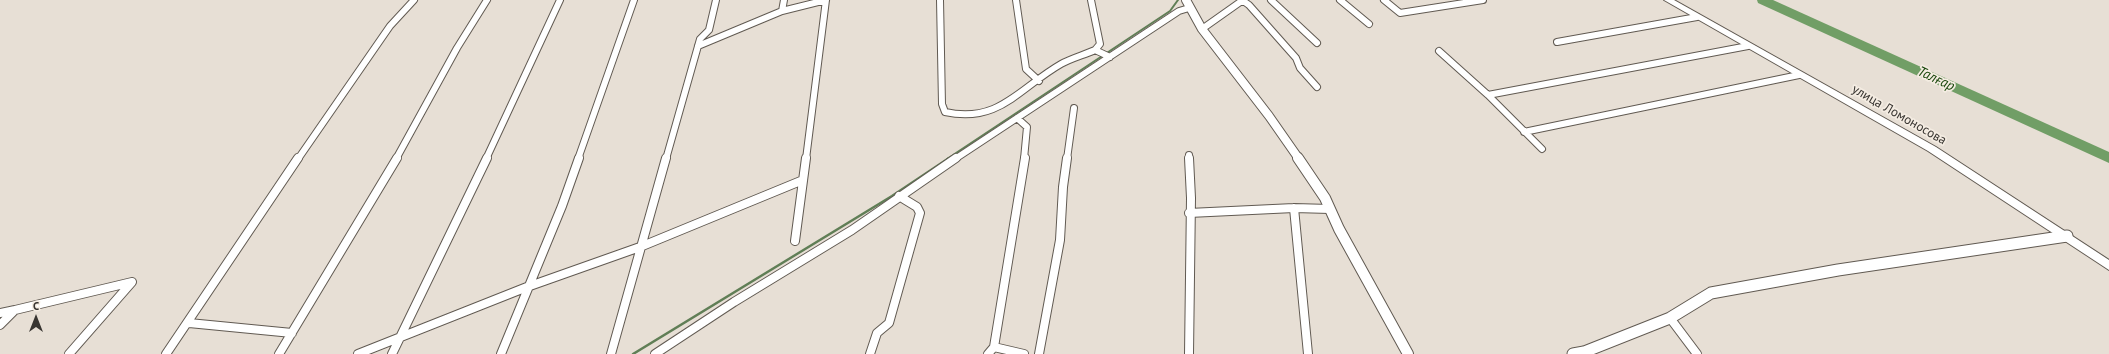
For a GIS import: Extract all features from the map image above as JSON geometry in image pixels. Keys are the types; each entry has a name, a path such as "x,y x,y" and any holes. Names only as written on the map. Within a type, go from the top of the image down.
{"main road":[{"name":"улица Ломоносова","path":"1668,0 1932,149 2067,236 2109,266"},
{"path":"1574,354 1584,352 1670,318 1711,293 1838,270 2067,236"}],"street":[{"path":"166,354 189,323 251,227 390,26 414,0"},
{"path":"279,354 384,182 457,48 487,0"},
{"path":"392,354 523,84 560,0"},
{"path":"501,354 527,287 562,206 634,0"},
{"path":"611,354 700,38 709,30 716,0"},
{"path":"782,11 784,0"},
{"path":"698,46 782,11 826,0 795,241"},
{"path":"940,0 942,104 945,112 955,116 985,114 997,109 1039,81 1061,64 1095,50 1100,44 1091,0"},
{"path":"1016,0 1026,69 1039,81"},
{"path":"1186,0 1189,8 1202,29 1269,116 1325,198 1339,229 1408,354"},
{"path":"1202,29 1243,0 1296,58 1300,68 1317,87"},
{"path":"1271,0 1317,43"},
{"path":"1340,0 1369,24"},
{"path":"1384,0 1400,13 1483,0"},
{"path":"655,354 782,272 816,254 872,218 899,196 1017,118 1107,55 1179,11 1189,8"},
{"path":"1557,42 1697,17"},
{"path":"1488,95 1748,46"},
{"path":"1095,50 1107,55"},
{"path":"1439,51 1488,95 1542,149"},
{"path":"1524,132 1799,75"},
{"path":"1039,354 1044,316 1060,240 1063,187 1074,108"},
{"path":"988,354 994,347 1027,143 1027,127 1017,118"},
{"path":"1189,155 1189,354"},
{"path":"358,354 527,287 640,247 803,180"},
{"path":"870,354 876,333 889,324 920,213 917,206 899,196"},
{"path":"1189,213 1294,208 1330,209"},
{"path":"1294,208 1308,354"},
{"path":"0,314 132,282 69,354"},
{"path":"0,325 15,310"},
{"path":"1670,318 1697,354"},
{"path":"189,323 292,333"},
{"path":"994,347 1024,354"}],"waterway":[{"path":"947,159 1170,11 1178,0"},
{"name":"Талғар","path":"1763,0 2109,158"},
{"path":"633,354 892,196 949,158"}]}
